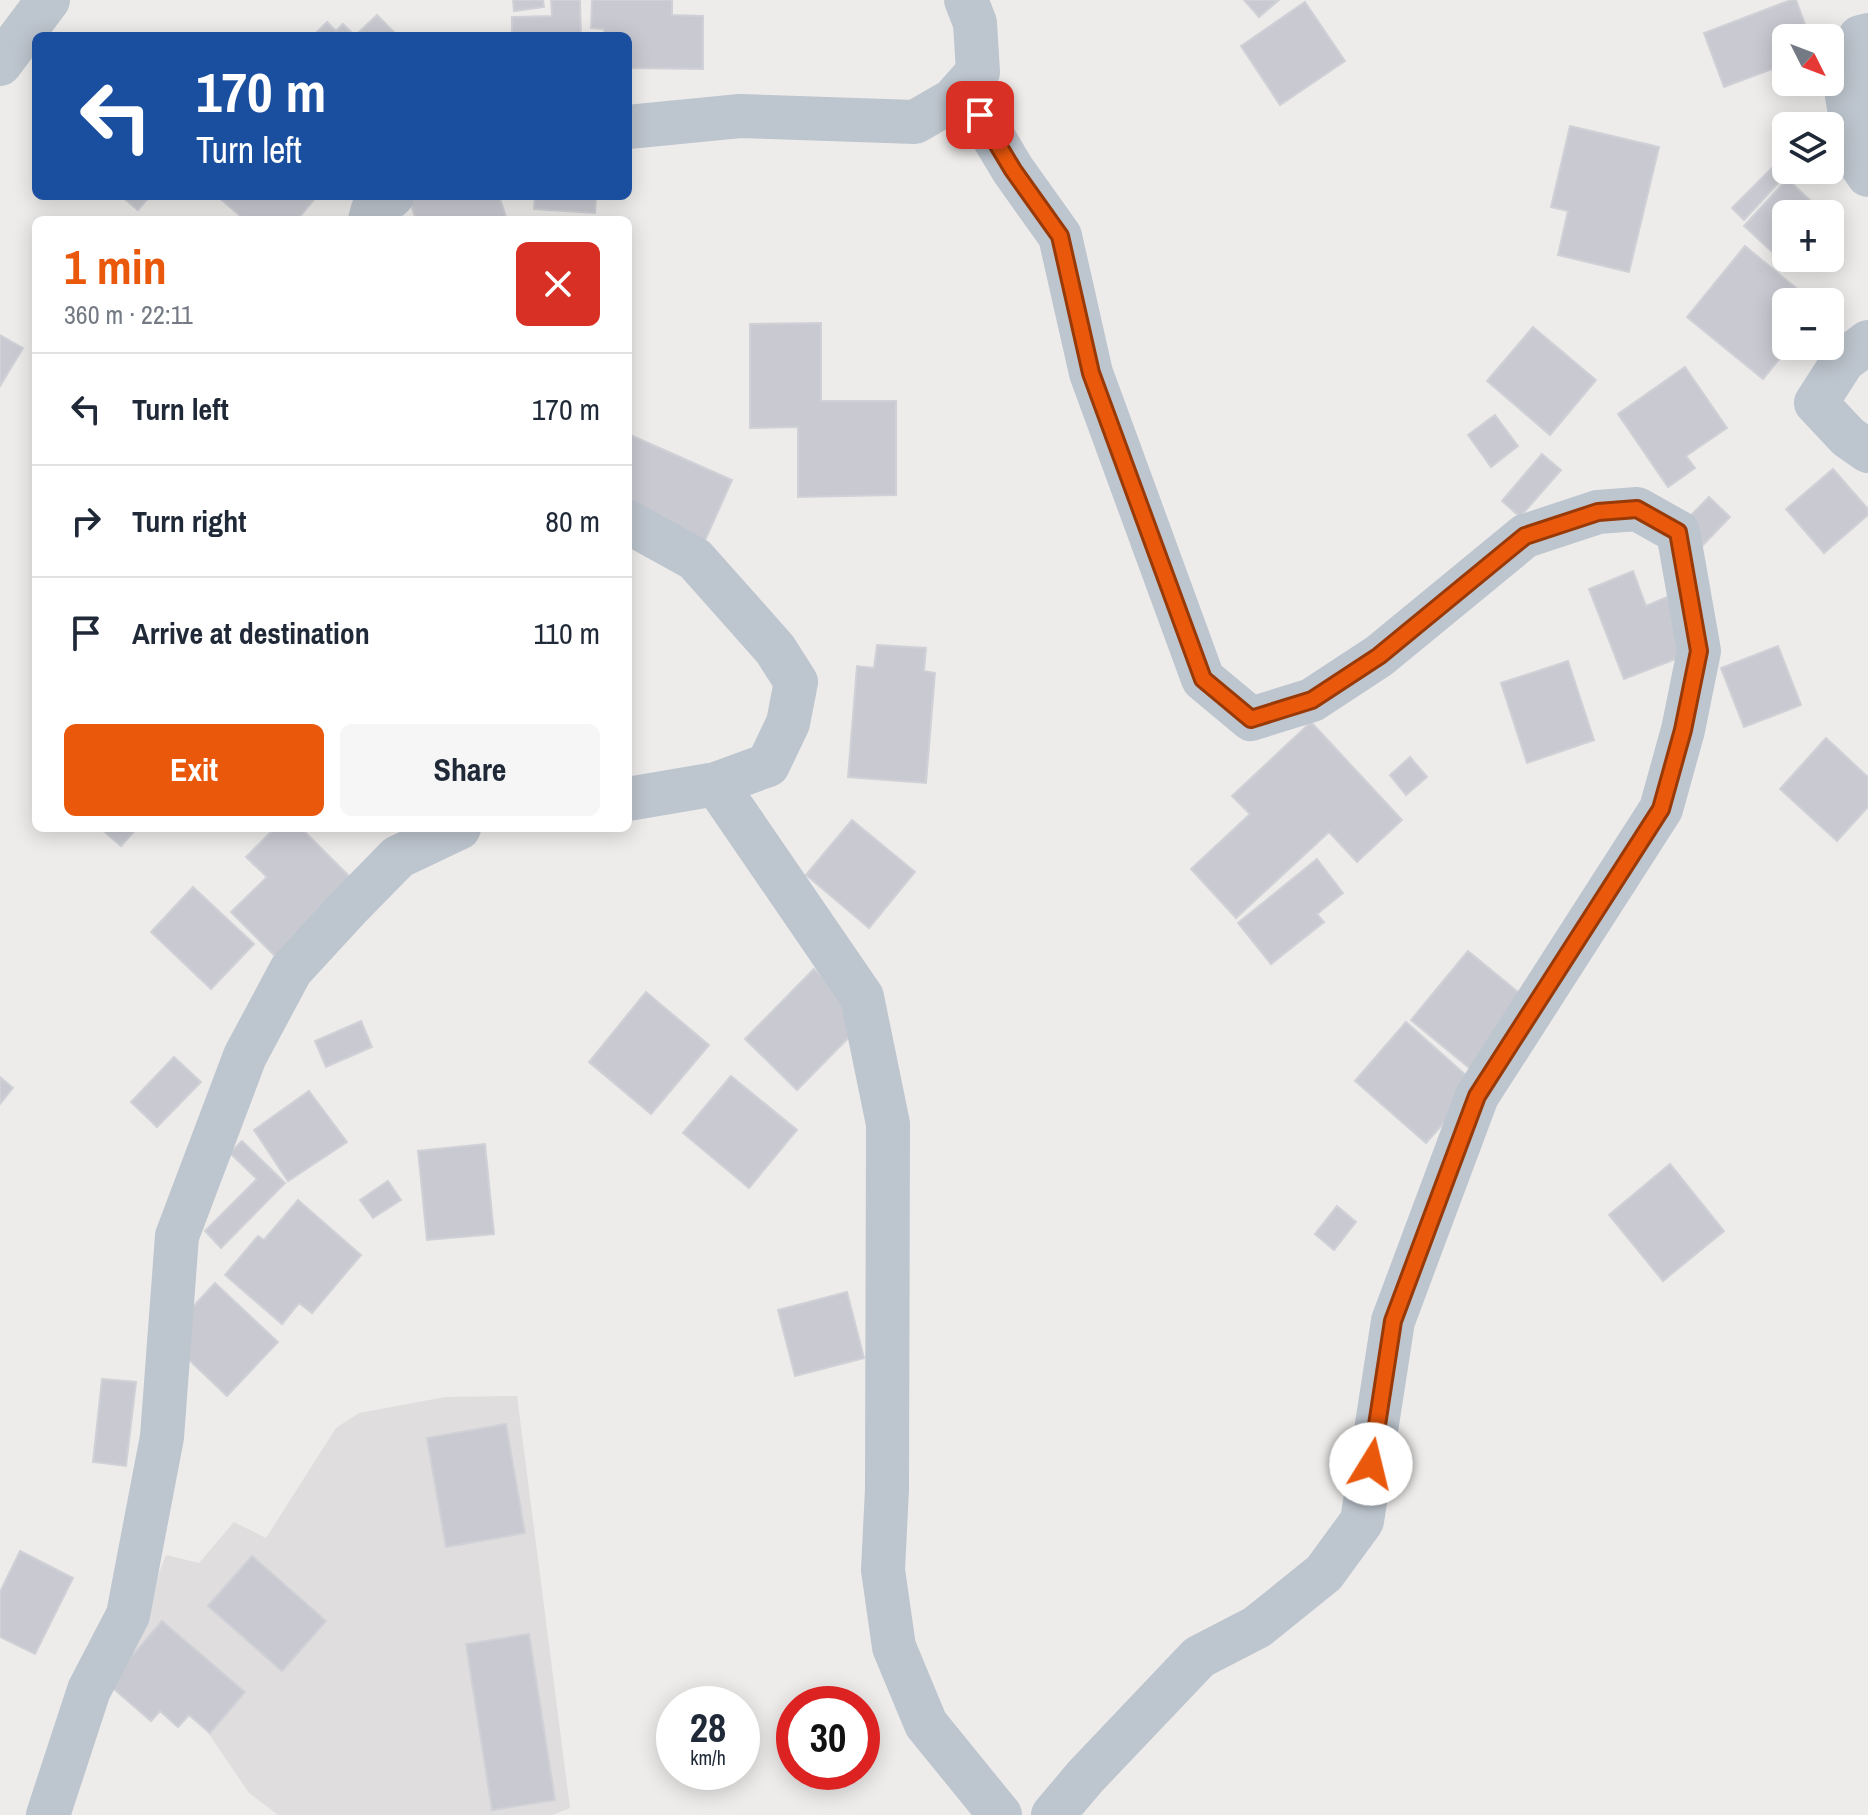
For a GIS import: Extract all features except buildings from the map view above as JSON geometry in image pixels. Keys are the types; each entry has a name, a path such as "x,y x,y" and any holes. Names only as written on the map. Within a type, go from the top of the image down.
{"street":[{"path":"0,64 48,0"},
{"path":"632,127 740,116 915,122 953,100 978,72 975,23 966,0"},
{"path":"1868,35 1860,37 1847,96 1858,160 1868,175"},
{"path":"964,88 1013,170 1060,236 1091,373 1203,679 1251,719 1312,700 1379,656 1525,536 1598,512 1637,509 1678,532 1699,651 1683,730 1661,809 1477,1096 1393,1321 1362,1521 1324,1573 1257,1627 1199,1657 1053,1815"},
{"path":"371,216 373,209 386,200"},
{"path":"1868,342 1843,361 1816,403 1848,437 1868,451"},
{"path":"632,524 695,559 775,649 796,682 788,723 768,765 716,784 632,798"},
{"path":"716,784 862,997 888,1124 887,1489 883,1570 894,1647 926,1724 1000,1815"},
{"path":"48,1815 89,1690 128,1615 162,1437 177,1236 245,1056 291,970 398,857 451,832"}],"shaded area":[{"path":"517,1396 570,1808 552,1815 278,1815 249,1793 183,1696 127,1655 166,1555 199,1563 234,1522 266,1538 336,1428 359,1413 445,1397"}],"route":[{"path":"980,115 1013,170 1060,236 1091,373 1203,679 1251,719 1312,700 1379,656 1525,536 1598,512 1637,509 1678,532 1699,651 1683,730 1661,809 1477,1096 1393,1321 1371,1464"}]}
